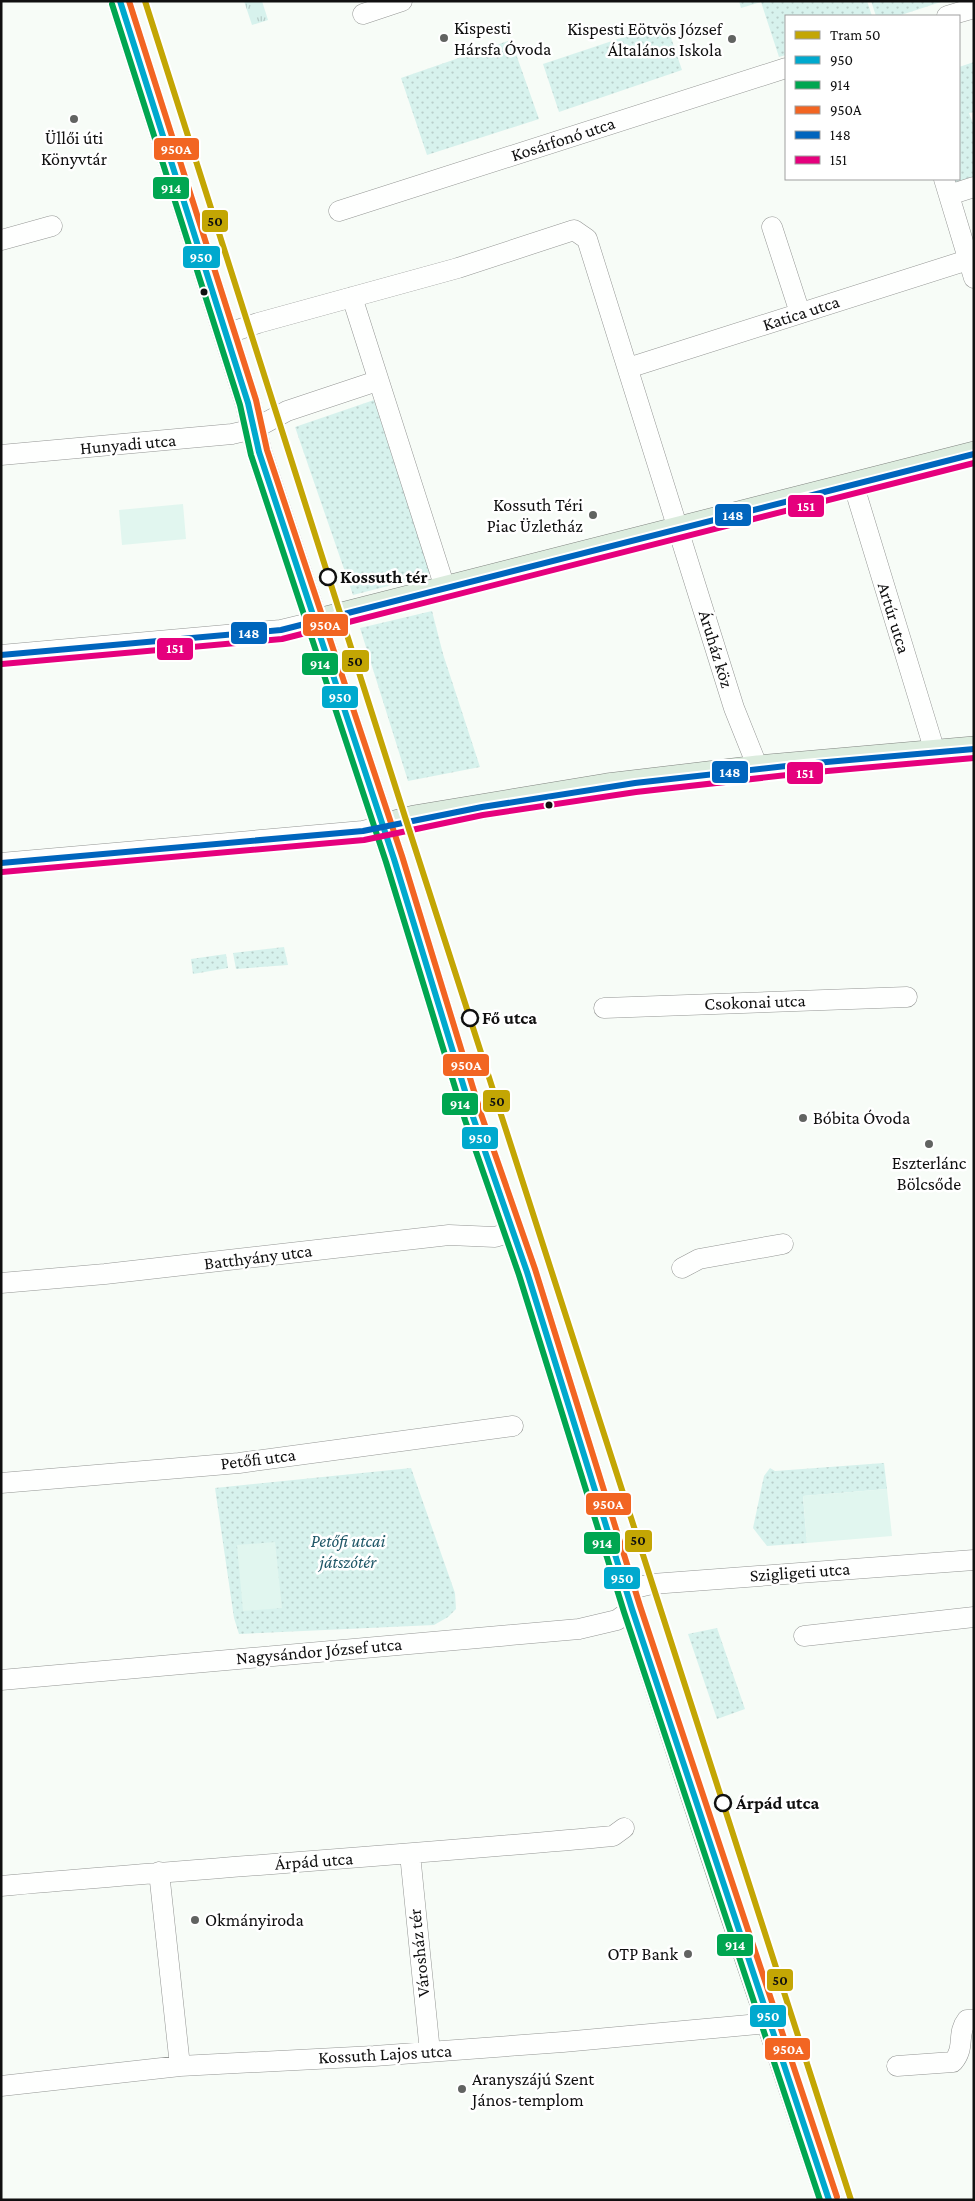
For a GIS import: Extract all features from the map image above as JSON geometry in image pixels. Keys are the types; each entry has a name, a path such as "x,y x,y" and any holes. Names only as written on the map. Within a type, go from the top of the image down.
{"main road":[{"path":"120,1 248,403 259,452 383,826 473,1117 514,1231 629,1600 829,2200"},
{"path":"314,622 853,483 974,454"},
{"path":"383,826 414,818 606,786 758,768 974,749"}],"street":[{"path":"363,14 402,1"},
{"path":"950,15 974,8"},
{"name":"Kosárfonó utca","path":"339,211 785,68"},
{"path":"972,265 946,187 974,187"},
{"path":"1,240 52,226"},
{"path":"772,227 800,313"},
{"path":"226,334 258,323 491,258 574,230 587,238 678,528"},
{"name":"Katica utca","path":"628,368 800,313 972,265"},
{"path":"352,298 377,381 445,588"},
{"path":"254,429 287,410 377,381"},
{"name":"Hunyadi utca","path":"1,455 232,434 254,429"},
{"name":"Artúr utca","path":"853,483 935,752"},
{"name":"Áruház köz","path":"678,528 734,708 758,768"},
{"path":"1,655 281,630 314,622"},
{"path":"1,863 362,831 383,826"},
{"name":"Csokonai utca","path":"604,1008 907,997"},
{"name":"Batthyány utca","path":"1,1283 104,1274 449,1235 495,1237 514,1231"},
{"path":"682,1268 699,1259 783,1244"},
{"name":"Petőfi utca","path":"1,1483 239,1463 513,1426"},
{"name":"Szigligeti utca","path":"629,1600 662,1583 974,1560"},
{"name":"Nagysándor József utca","path":"1,1680 579,1629 617,1620 629,1600"},
{"path":"804,1636 974,1617"},
{"name":"Árpád utca","path":"1,1886 613,1836 624,1828"},
{"name":"Városház tér","path":"410,1854 430,2052"},
{"path":"159,1872 180,2066"},
{"path":"897,2066 953,2062 960,2055 963,2025 967,2020 974,2020"},
{"name":"Kossuth Lajos utca","path":"1,2086 180,2066 430,2052 769,2022"}],"green space":[{"path":"244,1 262,1 268,20 252,25"},
{"path":"739,1 867,1 872,15 785,15 785,55 779,57 761,2 741,8"},
{"path":"871,1 944,1 901,15 876,15"},
{"path":"666,23 682,70 559,112 543,64"},
{"path":"511,40 539,119 427,155 401,78"},
{"path":"974,62 974,112 969,113 974,126 974,177 953,184 951,180 960,180 960,67"},
{"name":"Kossuth tér","path":"374,400 431,575 353,595 295,427"},
{"path":"432,611 443,654 480,767 408,781 360,628"},
{"path":"284,947 288,965 236,969 233,953"},
{"path":"226,954 228,968 193,974 191,959"},
{"path":"884,1463 887,1489 803,1496 807,1543 767,1546 753,1528 764,1476 770,1468 775,1471"},
{"name":"Petőfi utcai játszótér","path":"411,1468 455,1593 456,1609 448,1617 434,1625 239,1634 234,1618 215,1488"},
{"path":"717,1628 745,1709 717,1719 688,1634"}],"shaded area":[{"path":"183,504 186,539 122,545 119,510"},
{"path":"887,1489 892,1536 807,1543 803,1496"},
{"path":"275,1542 282,1608 243,1611 237,1545"}],"tram line":[{"name":"50","path":"145,1 406,820 851,2200"}],"transit line":[{"name":"950","path":"120,1 248,403 259,452 394,859 473,1117 527,1272 632,1609 829,2200"},
{"name":"950A","path":"129,1 256,400 267,450 402,856 481,1114 535,1269 640,1606 837,2197"},
{"name":"914","path":"112,4 240,405 251,455 386,862 465,1120 519,1275 624,1612 820,2200"},
{"name":"148","path":"1,655 281,630 974,454"},
{"name":"151","path":"2,664 282,639 974,463"},
{"name":"148","path":"1,863 363,831 482,807 635,783 804,764 974,749"},
{"name":"151","path":"2,872 364,840 483,815 636,792 805,773 974,758"}],"place":[{"name":"Kispesti Hársfa Óvoda","path":"444,38"},
{"name":"Kispesti Eötvös József Általános Iskola","path":"732,39"},
{"name":"Üllői úti Könyvtár","path":"74,119"},
{"name":"Kossuth Téri Piac Üzletház","path":"593,515"},
{"name":"Kossuth tér","path":"328,577"},
{"name":"Fő utca","path":"470,1018"},
{"name":"Bóbita Óvoda","path":"803,1118"},
{"name":"Eszterlánc Bölcsőde","path":"929,1144"},
{"name":"Árpád utca","path":"723,1803"},
{"name":"Okmányiroda","path":"195,1920"},
{"name":"OTP Bank","path":"688,1954"},
{"name":"Aranyszájú Szent János-templom","path":"462,2089"}]}
